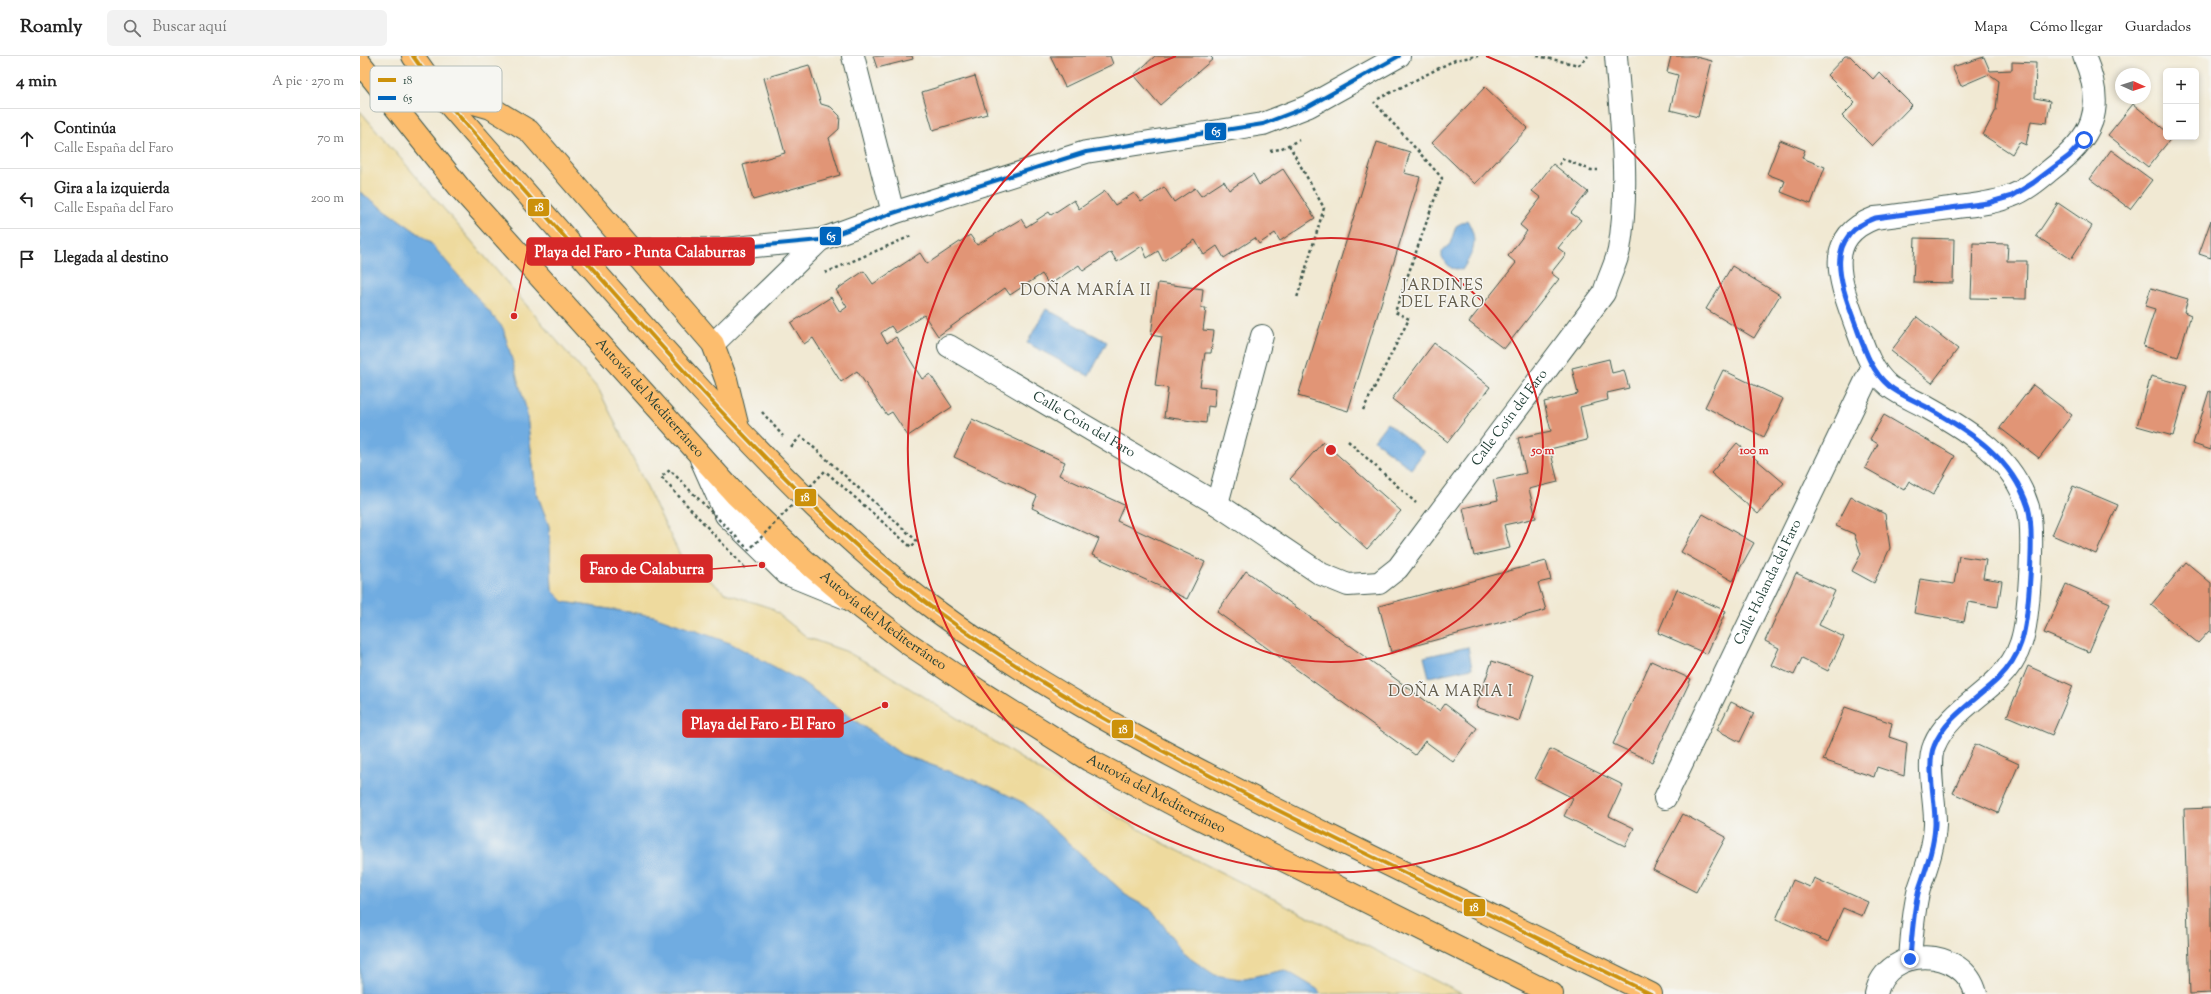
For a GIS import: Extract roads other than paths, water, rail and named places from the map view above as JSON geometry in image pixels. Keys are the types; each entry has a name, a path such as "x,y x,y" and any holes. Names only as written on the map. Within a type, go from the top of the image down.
{"highway":[{"path":"413,56 420,66"},
{"name":"Autovía del Mediterráneo","path":"360,62 370,75"},
{"name":"Autovía del Mediterráneo","path":"399,112 458,187 735,494 772,531 850,600 906,642 979,691 1089,760 1197,817 1552,994"},
{"path":"456,112 633,317 738,429 789,482 844,535 933,608 1020,668 1107,721 1216,780 1651,994"},
{"path":"498,112 529,131 713,344 726,378 738,429"}],"street":[{"path":"853,56 893,213"},
{"path":"632,250 724,248 820,240 893,213 1086,152 1263,124 1309,106 1399,56"},
{"name":"Calle Coín del Faro","path":"949,346 1218,504 1321,574 1348,586 1379,583 1398,568 1604,293 1618,251 1623,208 1624,152 1616,56"},
{"path":"1910,959 1912,925 1919,890 1931,855 1935,825 1933,748 1941,732 1998,678 2012,662 2021,644 2025,624 2031,538 2029,510 2019,484 2006,463 1988,448 1945,418 1890,387 1872,368 1842,288 1839,268 1842,249 1850,232 1860,223 1875,218 1988,203 2012,196 2033,183 2069,156 2084,140 2093,119 2095,98 2090,71 2084,56"},
{"path":"713,344 820,240"},
{"path":"1218,504 1262,336"},
{"name":"Calle Holanda del Faro","path":"1665,798 1872,368"},
{"path":"1876,994 1884,976 1896,966 1910,959 1926,956 1941,958 1955,965 1967,975 1976,994"}],"water":[{"path":"360,192 429,241 503,328 526,408 536,491 549,526 552,590 564,602 654,616 730,643 801,681 901,754 989,786 1024,803 1130,898 1152,910 1185,955 1215,975 1240,979 1285,970 1317,989 1321,994 360,994"},
{"path":"1467,220 1471,227 1474,240 1472,252 1462,270 1451,268 1442,259 1442,251 1450,244 1456,226"},
{"path":"1046,309 1107,342 1089,376 1027,343"},
{"path":"1387,423 1424,452 1411,469 1374,440"},
{"path":"1468,647 1472,668 1429,677 1424,657"}],"place":[{"name":"Playa del Faro - Punta Calaburras","path":"514,316"},
{"name":"Faro de Calaburra","path":"762,565"},
{"name":"Playa del Faro - El Faro","path":"885,705"}],"district":[{"name":"DOÑA MARÍA II","path":"1086,291"},
{"name":"JARDINES DEL FARO","path":"1443,294"},
{"name":"DOÑA MARIA I","path":"1451,692"}]}
